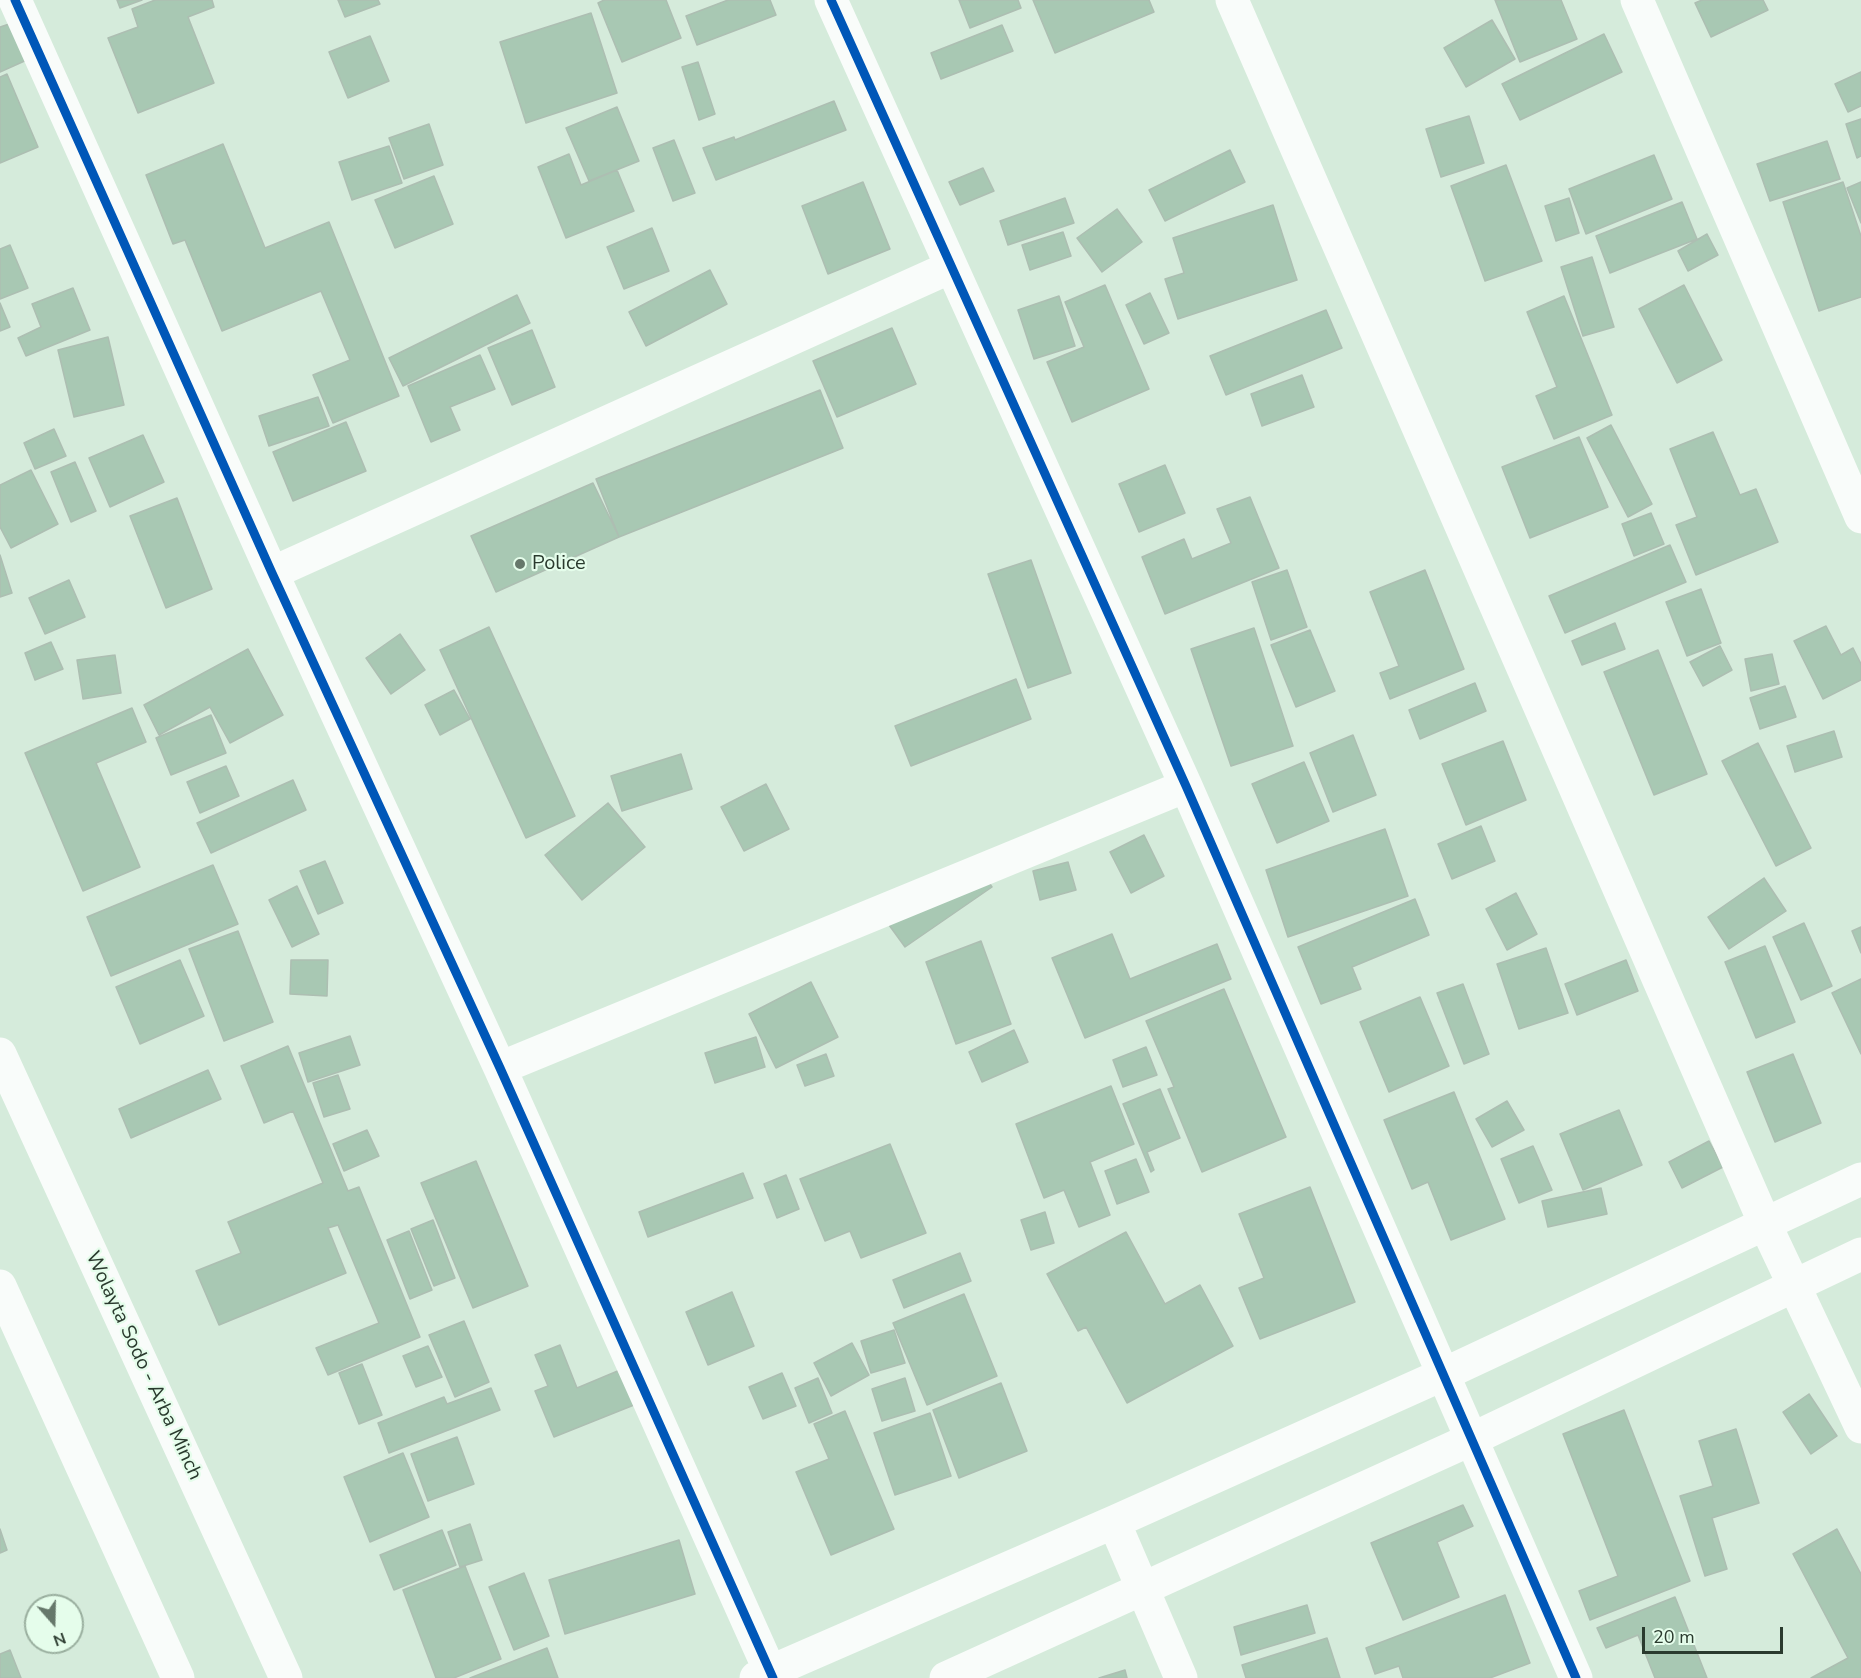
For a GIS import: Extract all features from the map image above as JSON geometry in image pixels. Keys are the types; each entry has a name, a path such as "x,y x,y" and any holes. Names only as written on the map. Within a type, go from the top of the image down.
{"main road":[{"path":"15,0 272,573 500,1068 767,1676 1444,1374 1861,1179"},
{"path":"831,0 1186,786 1576,1678"},
{"path":"1232,0 1765,1224 1861,1427"},
{"path":"1637,0 1861,517"},
{"path":"272,573 951,267"},
{"path":"500,1068 1186,786"},
{"name":"Wolayta Sodo - Arba Minch","path":"0,1053 286,1678"},
{"path":"946,1678 1472,1439 1861,1254"},
{"path":"0,1286 178,1678"},
{"path":"1114,1522 1181,1678"}],"building":[{"path":"117,0 142,0 120,8"},
{"path":"155,0 212,0 214,7 188,17 214,83 138,113 108,38 138,27 132,9"},
{"path":"338,0 378,0 380,4 345,17"},
{"path":"604,0 666,0 681,38 622,62 598,3"},
{"path":"728,0 770,0 776,15 697,45 686,16"},
{"path":"959,0 1018,0 1021,8 970,28"},
{"path":"1033,0 1149,0 1154,12 1055,53"},
{"path":"1495,0 1561,0 1577,39 1520,62"},
{"path":"1702,0 1763,0 1768,10 1711,37 1695,3"},
{"path":"591,13 617,93 526,123 500,42"},
{"path":"1492,20 1515,59 1466,87 1444,48"},
{"path":"12,23 29,59 0,72 0,27"},
{"path":"1002,25 1013,51 941,79 931,53"},
{"path":"1604,34 1622,72 1520,120 1502,84"},
{"path":"370,36 389,81 348,98 329,52"},
{"path":"698,62 715,114 699,120 682,67"},
{"path":"1861,72 1861,106 1848,112 1835,84"},
{"path":"7,74 38,147 0,163 0,77"},
{"path":"834,101 846,130 716,180 703,148 734,137 735,140"},
{"path":"617,107 639,161 589,181 566,128"},
{"path":"1469,116 1484,163 1441,177 1426,129"},
{"path":"1861,119 1861,156 1857,158 1846,124"},
{"path":"429,124 443,165 404,179 389,138"},
{"path":"674,140 695,193 673,201 653,148"},
{"path":"1827,141 1840,179 1770,201 1757,164"},
{"path":"223,144 265,248 329,222 399,396 333,423 313,375 350,360 321,291 222,331 185,240 173,244 146,175"},
{"path":"389,146 402,183 352,200 339,162"},
{"path":"1230,150 1245,182 1165,221 1149,190"},
{"path":"569,154 581,185 617,170 634,211 566,238 538,167"},
{"path":"1654,155 1672,199 1586,234 1569,189"},
{"path":"1506,165 1542,261 1485,281 1451,186"},
{"path":"983,168 994,191 960,205 949,182"},
{"path":"434,176 453,224 395,248 375,200"},
{"path":"863,182 890,249 828,274 802,206"},
{"path":"1843,182 1861,236 1861,297 1819,311 1783,202"},
{"path":"1861,182 1861,223 1847,188"},
{"path":"1065,198 1074,223 1008,245 1000,221"},
{"path":"1569,198 1579,233 1556,241 1545,206"},
{"path":"1682,202 1697,239 1610,273 1596,236"},
{"path":"1273,205 1297,280 1178,319 1165,279 1184,273 1173,238"},
{"path":"1117,209 1142,242 1102,272 1077,238"},
{"path":"652,228 669,271 624,289 607,247"},
{"path":"1063,232 1071,256 1030,270 1022,245"},
{"path":"1707,234 1718,255 1688,271 1678,251"},
{"path":"10,245 28,288 0,299 0,249"},
{"path":"1592,257 1614,327 1583,336 1561,267"},
{"path":"710,270 727,304 646,346 629,312"},
{"path":"1105,285 1149,389 1072,422 1047,362 1084,347 1065,302"},
{"path":"1684,285 1722,360 1677,383 1639,309"},
{"path":"73,288 90,330 26,356 18,338 41,327 32,304"},
{"path":"1150,293 1169,333 1144,344 1126,305"},
{"path":"517,295 530,323 403,386 389,358"},
{"path":"1059,296 1075,346 1034,359 1018,310"},
{"path":"1564,296 1612,415 1554,439 1536,396 1557,387 1527,312"},
{"path":"0,303 10,327 0,331"},
{"path":"1326,310 1342,348 1226,395 1210,356"},
{"path":"892,328 916,384 837,417 813,361"},
{"path":"532,330 555,387 512,405 488,348"},
{"path":"108,337 124,405 74,417 58,350"},
{"path":"480,355 495,389 450,407 460,430 431,442 408,386"},
{"path":"1302,375 1314,407 1262,426 1251,394"},
{"path":"820,390 843,448 619,537 596,479"},
{"path":"318,397 329,426 269,446 259,416"},
{"path":"346,422 366,471 293,501 273,452"},
{"path":"1611,425 1652,504 1628,517 1587,438"},
{"path":"54,429 66,456 35,469 24,443"},
{"path":"1713,432 1740,495 1756,489 1778,542 1696,575 1676,525 1697,517 1670,449"},
{"path":"143,435 164,482 110,507 89,458"},
{"path":"1579,437 1608,507 1530,538 1502,467"},
{"path":"75,462 96,511 71,522 51,472"},
{"path":"1165,465 1185,513 1139,532 1119,484"},
{"path":"31,470 58,524 11,548 0,527 0,485"},
{"name":"Police","path":"593,483 619,537 496,592 471,536"},
{"path":"1250,497 1279,568 1165,614 1142,557 1184,539 1192,559 1231,543 1217,509"},
{"path":"177,498 212,589 166,608 130,516"},
{"path":"1651,513 1664,544 1634,556 1622,524"},
{"path":"1670,545 1686,582 1565,633 1549,596"},
{"path":"0,555 12,593 0,597"},
{"path":"1031,560 1071,673 1028,688 988,574"},
{"path":"1287,570 1307,627 1271,640 1252,582"},
{"path":"1425,570 1464,669 1390,699 1380,673 1399,666 1370,592"},
{"path":"69,580 85,617 45,634 29,598"},
{"path":"1701,589 1721,643 1687,656 1666,602"},
{"path":"1615,623 1625,649 1582,665 1572,641"},
{"path":"1826,626 1841,655 1853,648 1861,664 1861,680 1823,699 1794,641"},
{"path":"489,627 575,816 526,838 440,650"},
{"path":"1254,628 1293,746 1231,766 1191,649"},
{"path":"1310,630 1335,691 1296,707 1271,645"},
{"path":"400,634 425,670 391,694 366,658"},
{"path":"51,642 63,669 35,680 25,653"},
{"path":"1720,646 1732,670 1703,686 1690,662"},
{"path":"248,649 283,715 230,743 210,707 159,735 144,705"},
{"path":"1658,650 1707,774 1654,795 1604,672"},
{"path":"1772,654 1779,684 1751,691 1745,659"},
{"path":"115,655 121,693 83,699 77,660"},
{"path":"1016,679 1031,719 911,766 895,726"},
{"path":"1475,683 1486,711 1420,739 1409,710"},
{"path":"1785,686 1796,717 1760,729 1750,698"},
{"path":"454,690 470,719 440,735 425,705"},
{"path":"132,708 146,742 96,763 140,867 83,891 25,753"},
{"path":"211,715 226,753 171,775 156,738"},
{"path":"1834,731 1842,757 1795,772 1787,746"},
{"path":"1353,735 1376,795 1333,812 1310,753"},
{"path":"1503,741 1526,800 1466,825 1442,764"},
{"path":"1758,743 1811,848 1776,866 1722,761"},
{"path":"681,754 692,789 622,811 611,776"},
{"path":"1304,762 1329,821 1277,843 1252,784"},
{"path":"226,766 239,796 200,813 187,782"},
{"path":"293,780 306,810 211,853 197,823"},
{"path":"766,784 789,829 744,851 721,807"},
{"path":"608,803 645,847 582,900 545,855"},
{"path":"1481,826 1495,861 1452,879 1438,844"},
{"path":"1385,829 1408,896 1288,937 1266,870"},
{"path":"1144,835 1164,876 1131,893 1110,852"},
{"path":"325,861 343,903 318,914 300,871"},
{"path":"1068,862 1076,890 1040,900 1033,871"},
{"path":"213,865 238,924 111,976 87,917"},
{"path":"977,865 992,887 905,947 889,925"},
{"path":"1764,878 1786,911 1729,949 1708,917"},
{"path":"297,886 319,934 292,947 269,900"},
{"path":"1516,893 1537,934 1507,950 1486,909"},
{"path":"1415,899 1429,935 1352,967 1361,989 1321,1004 1298,947"},
{"path":"1804,923 1832,986 1801,1000 1773,937"},
{"path":"1861,927 1861,953 1852,931"},
{"path":"238,931 273,1022 224,1041 189,949"},
{"path":"1112,934 1130,979 1217,944 1231,979 1085,1038 1052,958"},
{"path":"981,941 1011,1024 956,1044 926,962"},
{"path":"1765,946 1795,1022 1756,1038 1725,962"},
{"path":"1546,948 1568,1013 1519,1029 1497,964"},
{"path":"180,960 204,1016 140,1044 116,987"},
{"path":"291,960 328,960 327,996 290,994"},
{"path":"1626,960 1638,991 1577,1015 1565,984"},
{"path":"1861,979 1861,1054 1832,993"},
{"path":"811,982 838,1037 776,1068 749,1014"},
{"path":"1463,984 1489,1054 1464,1064 1437,993"},
{"path":"1224,989 1286,1137 1202,1172 1168,1089 1174,1087 1146,1021"},
{"path":"1420,997 1449,1066 1389,1092 1360,1022"},
{"path":"1014,1030 1028,1062 982,1082 969,1052"},
{"path":"350,1036 360,1065 308,1082 299,1053"},
{"path":"756,1037 765,1067 715,1083 705,1053"},
{"path":"288,1046 348,1191 359,1187 420,1337 328,1375 316,1348 379,1323 338,1225 328,1228 346,1273 219,1325 196,1271 241,1253 228,1222 323,1183 293,1111 264,1123 241,1066"},
{"path":"1146,1047 1157,1075 1123,1087 1113,1060"},
{"path":"826,1054 834,1076 805,1086 797,1065"},
{"path":"1793,1054 1821,1123 1775,1142 1747,1072"},
{"path":"208,1070 221,1099 131,1138 119,1109"},
{"path":"338,1075 350,1109 324,1117 313,1083"},
{"path":"1111,1086 1134,1144 1090,1162 1110,1215 1079,1227 1064,1190 1044,1198 1016,1124"},
{"path":"1160,1089 1180,1138 1147,1152 1154,1170 1151,1172 1123,1104"},
{"path":"1454,1092 1505,1219 1451,1240 1428,1182 1412,1189 1384,1120"},
{"path":"1507,1101 1524,1130 1492,1147 1476,1119"},
{"path":"1619,1110 1642,1165 1583,1190 1560,1134"},
{"path":"367,1130 379,1156 344,1171 333,1144"},
{"path":"1709,1141 1723,1167 1682,1188 1669,1162"},
{"path":"890,1144 926,1233 861,1258 850,1231 825,1241 800,1179"},
{"path":"1533,1146 1552,1190 1519,1203 1501,1159"},
{"path":"1136,1159 1149,1192 1117,1204 1105,1171"},
{"path":"476,1161 528,1286 473,1308 421,1183"},
{"path":"743,1173 753,1198 648,1237 639,1212"},
{"path":"786,1175 799,1209 777,1218 764,1184"},
{"path":"1310,1187 1355,1302 1260,1339 1239,1288 1264,1278 1239,1214"},
{"path":"1601,1188 1607,1214 1548,1227 1542,1201"},
{"path":"1045,1212 1054,1243 1031,1250 1021,1220"},
{"path":"433,1220 455,1278 434,1286 411,1229"},
{"path":"409,1231 432,1290 410,1299 387,1240"},
{"path":"1126,1232 1165,1304 1200,1285 1233,1346 1127,1403 1086,1327 1078,1331 1047,1274"},
{"path":"960,1253 971,1281 904,1308 893,1280"},
{"path":"732,1292 754,1346 708,1365 686,1312"},
{"path":"964,1294 997,1376 927,1405 893,1323"},
{"path":"464,1321 489,1382 455,1397 429,1335"},
{"path":"894,1330 905,1363 871,1373 861,1341"},
{"path":"852,1343 869,1375 831,1396 814,1363"},
{"path":"560,1345 577,1388 620,1370 634,1405 554,1437 535,1391 548,1386 535,1355"},
{"path":"428,1346 442,1377 416,1387 403,1356"},
{"path":"362,1364 382,1415 359,1424 339,1373"},
{"path":"782,1373 796,1406 763,1419 749,1387"},
{"path":"818,1378 832,1413 809,1423 795,1388"},
{"path":"905,1378 915,1411 882,1421 872,1389"},
{"path":"1001,1383 1027,1451 959,1478 933,1410"},
{"path":"491,1388 500,1410 389,1453 378,1423 444,1397 447,1404"},
{"path":"1809,1394 1837,1436 1811,1454 1783,1412"},
{"path":"1624,1410 1690,1581 1590,1620 1579,1591 1618,1576 1563,1434"},
{"path":"845,1411 894,1529 831,1555 796,1472 829,1459 814,1424"},
{"path":"930,1413 951,1476 895,1495 874,1433"},
{"path":"1736,1429 1759,1503 1712,1518 1727,1569 1705,1576 1680,1496 1713,1486 1699,1441"},
{"path":"457,1437 474,1484 428,1501 411,1454"},
{"path":"403,1453 429,1517 370,1542 344,1477"},
{"path":"1463,1505 1473,1526 1437,1542 1459,1597 1403,1620 1371,1543"},
{"path":"470,1524 482,1560 460,1567 448,1532"},
{"path":"0,1529 7,1550 0,1553"},
{"path":"1837,1529 1861,1574 1861,1678 1811,1678 1848,1658 1793,1554"},
{"path":"442,1530 456,1565 394,1590 380,1555"},
{"path":"679,1540 695,1594 565,1634 549,1580"},
{"path":"465,1566 501,1659 454,1678 436,1678 403,1590"},
{"path":"524,1573 549,1636 514,1650 489,1587"},
{"path":"1505,1595 1530,1663 1490,1678 1403,1678 1399,1666 1375,1674 1366,1648"},
{"path":"1675,1597 1707,1678 1655,1678 1638,1635 1606,1648 1597,1628"},
{"path":"1307,1605 1315,1633 1241,1655 1234,1627"},
{"path":"1327,1638 1340,1678 1246,1678 1242,1665"},
{"path":"547,1648 558,1678 470,1678"},
{"path":"10,1650 21,1678 0,1678 0,1654"},
{"path":"1125,1670 1127,1678 1099,1678"}],"cycle path":[{"path":"15,0 272,573 500,1068 773,1678"},
{"path":"831,0 1186,786 1576,1678"}],"place":[{"name":"Police","path":"520,564"}]}
